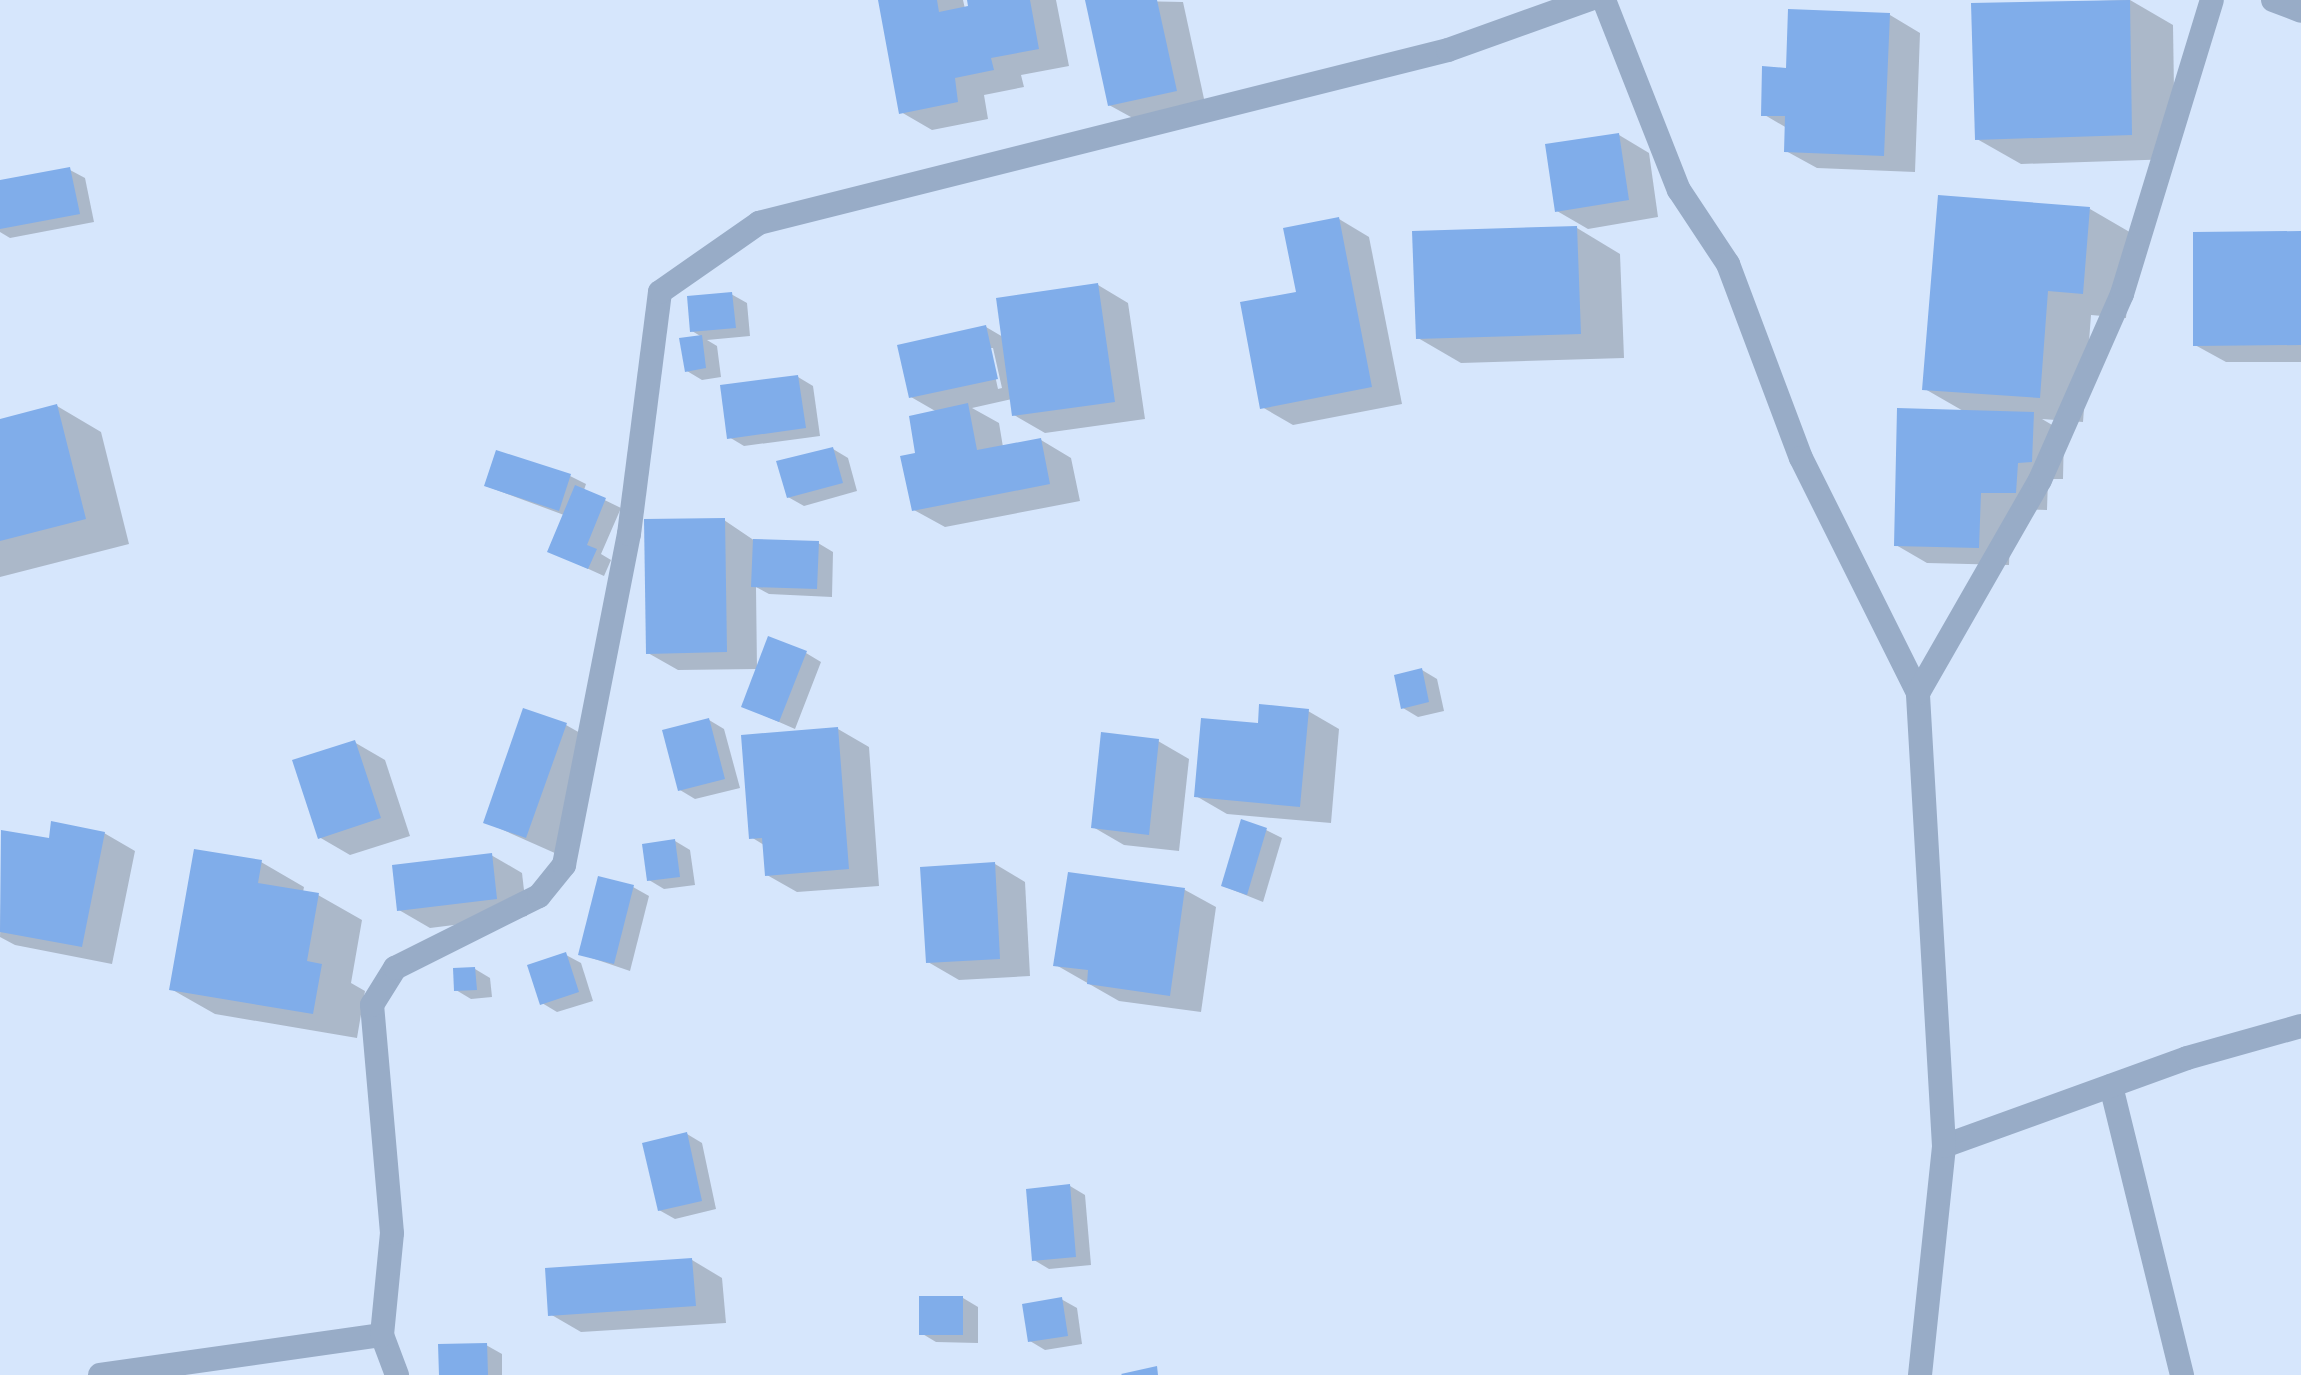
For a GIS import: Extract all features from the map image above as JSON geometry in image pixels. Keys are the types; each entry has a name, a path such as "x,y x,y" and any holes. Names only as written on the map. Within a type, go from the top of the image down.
{"street":[{"path":"397,1375 382,1335 392,1233 372,1005 395,968 539,896 564,865 629,534 660,292 759,223 1448,50 1588,0"},
{"path":"1604,0 1679,190 1728,264 1801,458 1918,693 1944,1146 1920,1375"},
{"path":"1918,693 2040,480 2122,294 2212,0"},
{"path":"2273,0 2301,11"},
{"path":"1944,1146 2111,1086 2301,1026"},
{"path":"2111,1086 2182,1375"},
{"path":"100,1375 382,1335"}],"building":[{"path":"878,0 937,0 939,12 968,6 967,0 1030,0 1039,49 991,58 994,70 955,78 958,102 899,114"},
{"path":"1085,0 1157,0 1177,91 1108,106"},
{"path":"2130,0 2132,135 1975,140 1971,3"},
{"path":"1788,9 1890,13 1884,156 1784,152 1785,116 1761,116 1762,66 1786,68"},
{"path":"1619,133 1629,200 1555,212 1545,144"},
{"path":"70,167 80,214 0,229 0,180"},
{"path":"1938,195 2090,207 2083,294 2048,291 2040,398 1922,390"},
{"path":"1339,217 1372,387 1260,409 1240,302 1296,292 1283,228"},
{"path":"1577,226 1581,334 1416,339 1412,231"},
{"path":"2301,231 2301,345 2193,346 2193,232"},
{"path":"1098,283 1115,402 1012,416 996,298"},
{"path":"732,292 736,328 690,332 687,296"},
{"path":"986,325 998,379 909,398 897,345"},
{"path":"702,335 706,368 685,372 679,338"},
{"path":"798,375 806,428 727,439 720,385"},
{"path":"968,403 977,450 1041,438 1050,484 912,511 900,456 915,453 909,416"},
{"path":"57,404 86,519 0,541 0,419"},
{"path":"1897,408 2034,412 2032,462 2018,463 2016,493 1981,493 1979,548 1894,546"},
{"path":"833,447 843,483 787,498 776,461"},
{"path":"496,450 571,474 559,511 484,486"},
{"path":"575,485 606,498 587,545 597,549 588,569 547,552"},
{"path":"725,518 727,652 646,654 644,519"},
{"path":"753,539 819,541 817,589 751,587"},
{"path":"768,636 807,651 779,722 741,707"},
{"path":"1422,668 1429,702 1401,709 1394,675"},
{"path":"1259,704 1309,709 1300,807 1194,797 1201,718 1258,723"},
{"path":"523,708 567,723 526,838 483,823"},
{"path":"709,718 725,779 678,791 662,730"},
{"path":"838,727 849,869 765,876 762,838 749,839 741,735"},
{"path":"1101,732 1159,739 1149,835 1091,828"},
{"path":"355,740 381,818 318,839 292,760"},
{"path":"1241,819 1267,828 1247,895 1221,886"},
{"path":"51,821 105,832 82,947 0,932 1,830 49,838"},
{"path":"675,839 680,877 647,881 642,844"},
{"path":"194,849 262,860 258,883 319,893 307,961 322,964 313,1014 169,990"},
{"path":"492,853 497,899 397,911 392,865"},
{"path":"995,862 1000,959 926,963 920,867"},
{"path":"1068,872 1185,888 1170,996 1087,984 1088,970 1053,966"},
{"path":"598,876 634,885 614,964 578,955"},
{"path":"566,952 579,992 540,1005 527,965"},
{"path":"475,967 477,990 454,991 453,968"},
{"path":"687,1132 702,1201 658,1211 642,1143"},
{"path":"1070,1184 1076,1257 1032,1261 1026,1189"},
{"path":"692,1258 696,1306 548,1316 545,1268"},
{"path":"919,1296 963,1296 963,1335 919,1335"},
{"path":"1062,1297 1068,1336 1028,1342 1022,1304"},
{"path":"487,1343 488,1375 439,1375 438,1344"},
{"path":"1157,1366 1158,1375 1121,1374"}]}
